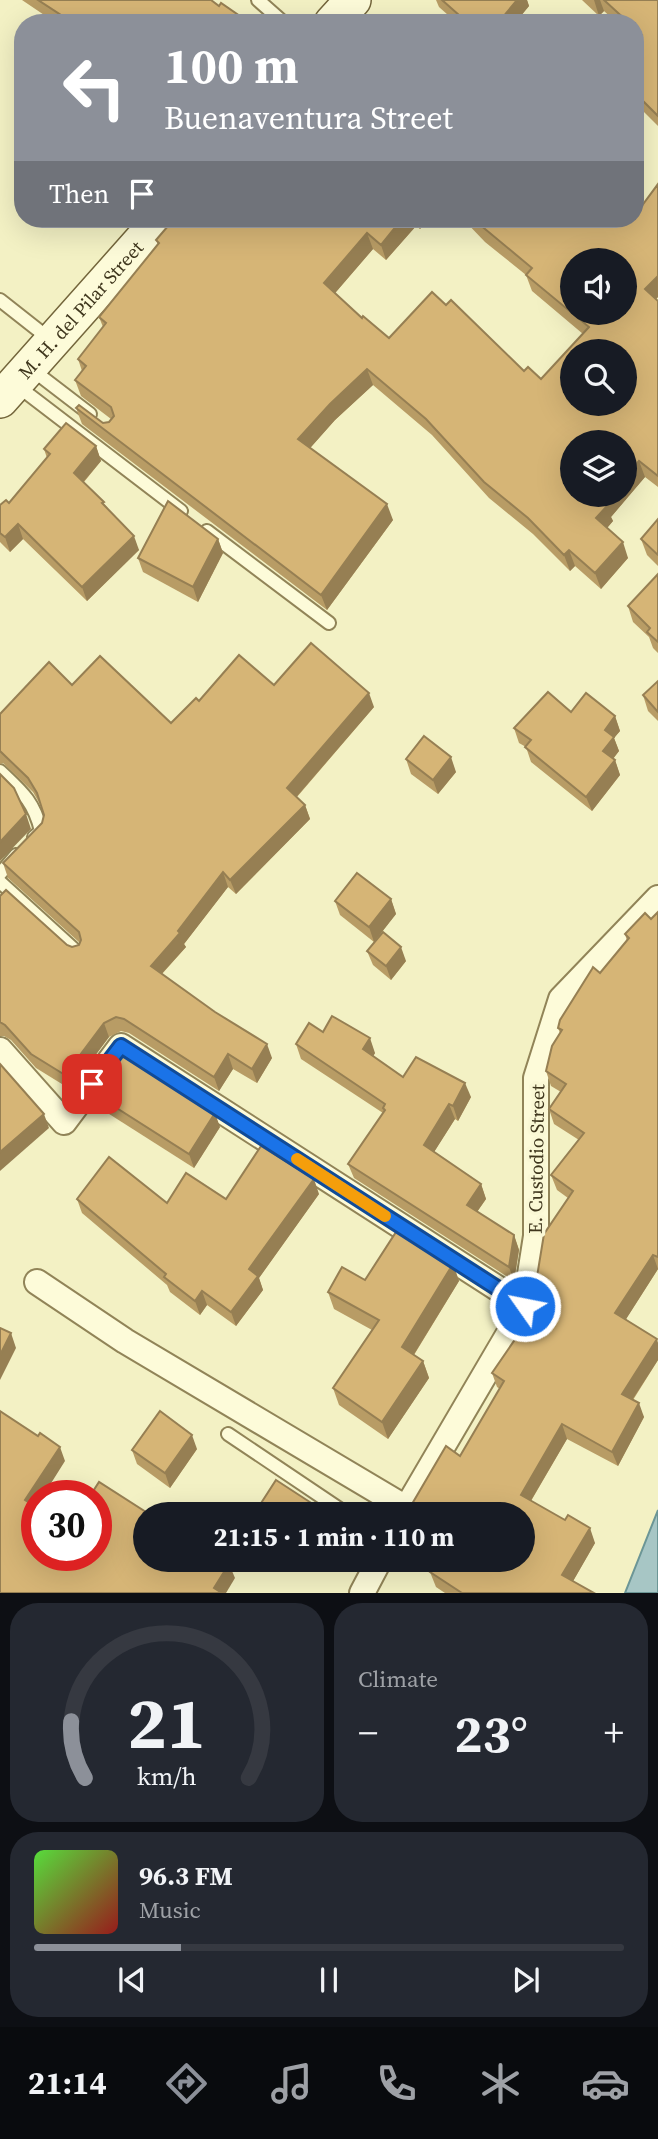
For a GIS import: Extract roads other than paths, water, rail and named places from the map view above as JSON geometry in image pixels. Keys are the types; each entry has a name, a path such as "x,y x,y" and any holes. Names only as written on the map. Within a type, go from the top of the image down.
{"main road":[{"path":"340,14 353,0"},
{"name":"M. H. del Pilar Street","path":"15,384 153,228"}],"street":[{"name":"E. Custodio Street","path":"410,1502 525,1306 536,1236 537,1078 561,999 658,898"},
{"path":"0,1050 64,1122 121,1046 525,1306"},
{"path":"37,1282 125,1341 390,1502"},
{"path":"362,1593 373,1572"}],"lane":[{"path":"258,0 274,14"},
{"path":"0,300 52,341"},
{"path":"15,384 101,422"},
{"path":"15,384 329,623"},
{"path":"0,771 28,798 37,815 41,831 0,874"},
{"path":"0,882 78,953"},
{"path":"228,1434 329,1502"}],"water":[{"path":"658,1510 658,1593 625,1593"}]}
